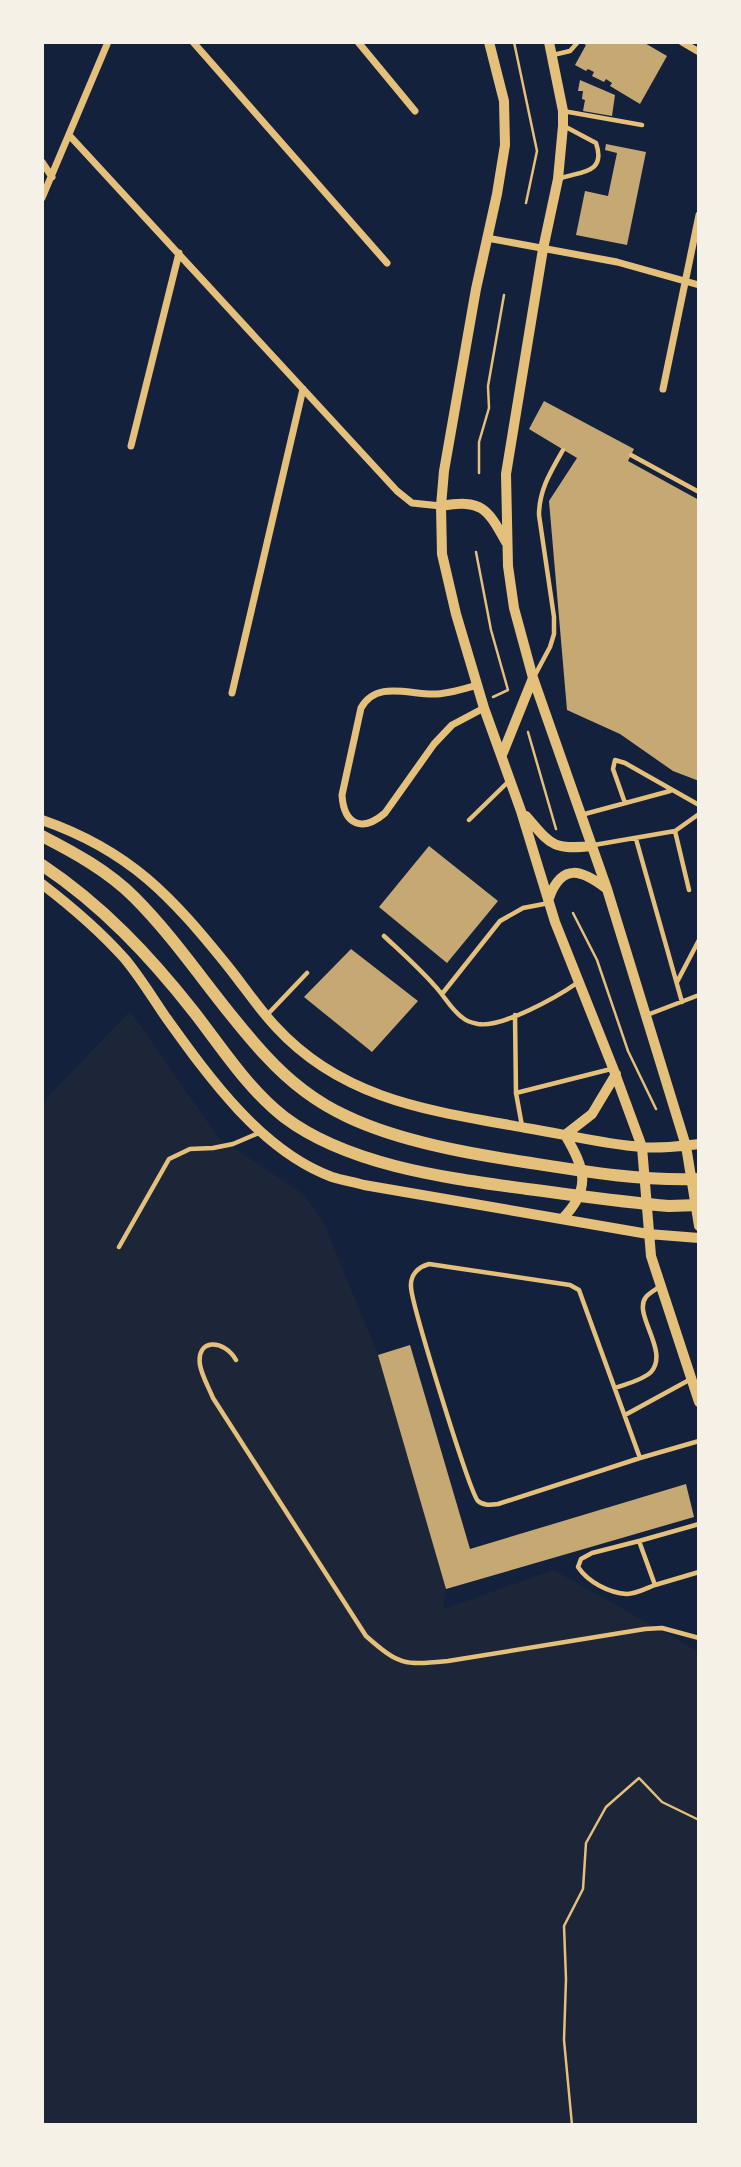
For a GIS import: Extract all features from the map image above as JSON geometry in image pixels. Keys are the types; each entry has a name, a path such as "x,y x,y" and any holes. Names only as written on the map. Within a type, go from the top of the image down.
{"main road":[{"path":"42,836 86,859 132,895 174,940 266,1056 304,1091 346,1116 390,1132 469,1153 603,1175 659,1180 699,1179"},
{"path":"42,865 103,911 146,954 245,1078 283,1116 323,1141 366,1157 412,1169 489,1183 635,1203 699,1205"}],"street":[{"path":"42,198 106,46 99,42"},
{"path":"193,42 387,263"},
{"path":"358,42 415,111"},
{"path":"489,42 504,101 505,145 444,471 441,506 442,554 456,614 483,705 522,811 578,982 615,1071 642,1147 651,1256 699,1402"},
{"path":"550,42 563,111 563,126 558,179 543,249 506,474 507,545 514,608 533,678 607,889 647,1015 686,1146 699,1226"},
{"path":"682,42 699,52"},
{"path":"69,135 397,491 412,503 441,506 473,503 493,517 507,545"},
{"path":"42,162 52,177"},
{"path":"663,389 699,215"},
{"path":"487,238 617,262 699,285"},
{"path":"131,446 179,253"},
{"path":"232,693 303,389"},
{"path":"502,755 533,678"},
{"path":"477,685 436,695 385,691 367,697 361,708 342,795 342,807 347,816 363,825 375,821 385,813 434,744 452,725 483,705"},
{"path":"522,811 545,839 555,845 563,848 592,846"},
{"path":"42,820 82,835 117,854 156,885 193,923 276,1028 313,1059 353,1084 389,1100 450,1116 642,1147 699,1144"},
{"path":"550,901 553,886 561,877 571,872 582,873 607,889"},
{"path":"42,884 89,921 126,961 188,1048 245,1117 300,1161 332,1177 364,1185 648,1234 699,1238"},
{"path":"565,1135 592,1114 615,1071"},
{"path":"562,1219 574,1207 582,1191 583,1172 565,1135"}],"lane":[{"path":"553,55 570,51 578,42"},
{"path":"563,111 642,125"},
{"path":"558,179 592,170 599,150 596,143 563,126"},
{"path":"533,678 554,634 539,502 547,477 563,450"},
{"path":"631,455 699,492"},
{"path":"625,803 613,769 615,760 699,805"},
{"path":"469,820 511,780"},
{"path":"581,815 671,790"},
{"path":"592,846 675,831 699,814"},
{"path":"675,831 689,890"},
{"path":"636,839 682,1002"},
{"path":"442,995 500,921 523,908 550,901"},
{"path":"384,936 464,1019 477,1024 490,1024 515,1015 559,995 578,982"},
{"path":"677,983 699,940"},
{"path":"266,1015 307,974"},
{"path":"647,1015 699,995"},
{"path":"515,1015 516,1093 522,1127"},
{"path":"516,1093 615,1071"},
{"path":"119,1247 169,1159 190,1149 233,1144 261,1132"},
{"path":"640,1458 579,1290 570,1285 429,1264 421,1266 412,1280 411,1287 426,1349 473,1494 479,1501 488,1505 699,1441"},
{"path":"615,1388 649,1374 654,1368 656,1348 643,1301 661,1286"},
{"path":"236,1360 231,1351 217,1344 207,1346 201,1352 200,1364 213,1398 366,1636 394,1658 401,1662 417,1664 448,1661 645,1629 662,1628 699,1638"},
{"path":"625,1415 691,1378"},
{"path":"699,1524 592,1553 581,1559 578,1567 586,1578 629,1594 699,1572"},
{"path":"639,1541 655,1585"}],"path":[{"path":"514,42 537,151 526,203"},
{"path":"479,473 479,442 489,408 488,386 504,295"},
{"path":"476,552 491,629 508,690 483,705"},
{"path":"528,732 557,831"},
{"path":"573,913 597,960 628,1051 656,1109"},
{"path":"572,2125 564,2040 565,1926 583,1889 586,1843 606,1807 639,1778 662,1802 699,1820"}],"shaded area":[{"path":"130,1011 218,1137 303,1194 323,1221 378,1355 446,1589 443,1609 554,1570 699,1652 699,2125 42,2125 42,1103"}],"building":[{"path":"581,42 643,42 667,56 640,104 610,86 612,83 606,79 604,82 592,76 594,72 575,65 586,45"},
{"path":"580,80 615,95 612,116 583,111 583,91 578,91"},
{"path":"606,144 646,152 627,245 576,235 585,191 608,196 617,153 605,150"},
{"path":"544,401 634,449 628,461 699,500 699,781 673,771 620,734 567,710 549,501 577,458 529,429"},
{"path":"429,846 498,901 447,963 379,907"},
{"path":"351,949 418,1001 372,1052 304,997"},
{"path":"410,1345 470,1549 686,1484 694,1517 446,1589 378,1355"}]}
